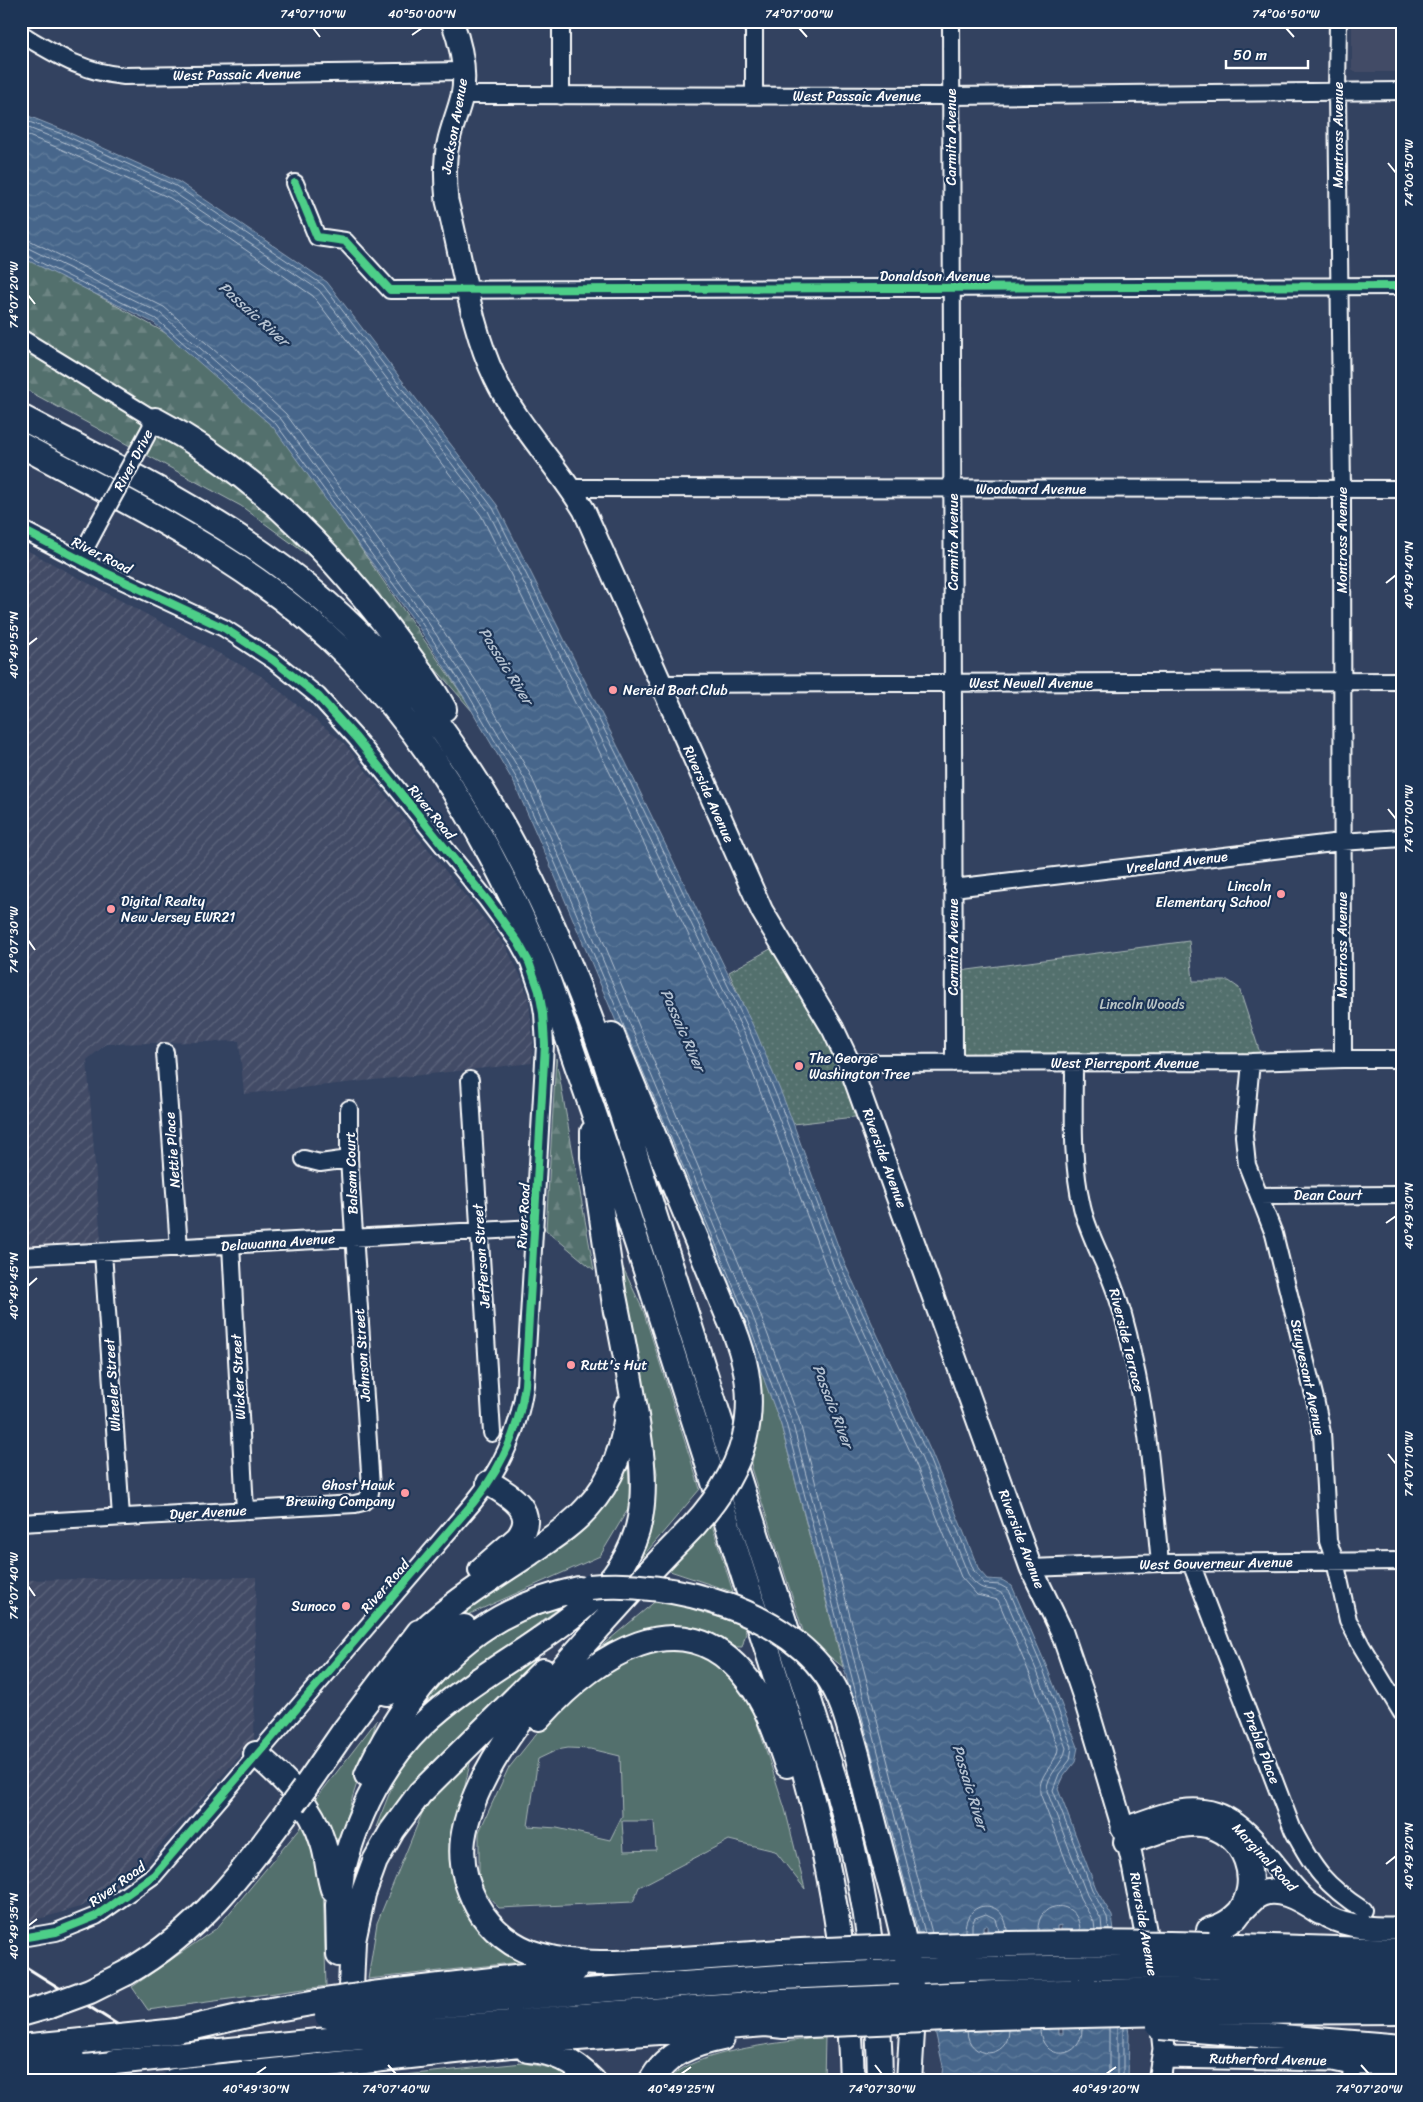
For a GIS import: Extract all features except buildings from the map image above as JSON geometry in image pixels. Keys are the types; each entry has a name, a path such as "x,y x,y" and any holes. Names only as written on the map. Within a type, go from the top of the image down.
{"highway":[{"path":"21,417 205,516 266,555 304,584 365,638 405,682 446,734 489,800"},
{"path":"154,420 199,447 266,497 308,535 347,576 391,632 444,707 526,871 570,946 586,978 741,1350 748,1386 748,1415 742,1446 727,1482 711,1507 649,1571 576,1639 426,1787 392,1831 368,1877 352,1941 351,1987 354,2081"},
{"path":"21,445 192,538 266,586 304,616 347,656 401,716 447,778 503,881 538,956 614,1170 801,1758 826,1853 835,1901 845,1972 852,2081"},
{"path":"21,455 87,480"},
{"path":"526,871 576,982 607,1067 839,1794 857,1866 871,1946 879,2026 880,2081"},
{"path":"409,1645 450,1608 572,1523 592,1502 608,1479 622,1443 627,1414 614,1296 593,1157 594,1112"},
{"path":"343,1869 352,1838 371,1795 386,1769 408,1740 441,1709 588,1604 608,1584 628,1554 642,1512 644,1475 632,1385 614,1296"},
{"path":"21,2014 90,1991 126,1973 170,1944 215,1904 242,1873 299,1797 344,1730 409,1645 453,1596 522,1533 525,1522 521,1506 510,1495 488,1483"},
{"path":"649,1571 563,1668 511,1733 491,1765 467,1820 463,1840 464,1870 470,1890 479,1909 499,1933 525,1950 548,1958 591,1962 646,1961 780,1952 960,1944 1120,1942 1209,1947 1402,1951"},
{"path":"299,1797 390,1691 416,1664 442,1642 471,1623 509,1604 543,1594 624,1585 685,1593 715,1601 748,1615 776,1630 800,1648 822,1669 838,1695 851,1733 906,1950 913,1992 909,2081"},
{"path":"342,2081 338,1906 350,1822 363,1784 387,1735 420,1690 458,1649 490,1624 521,1607 585,1588"},
{"path":"475,1800 542,1715 576,1682 608,1658 634,1645 660,1639 691,1641 708,1646 729,1660 748,1680 760,1698 773,1726 801,1806 845,1972"},
{"path":"256,1754 288,1782 314,1818 324,1844 330,1878 338,1906"},
{"path":"1124,1835 1193,1824 1213,1827 1227,1834 1241,1850 1250,1872 1250,1892 1246,1904 1236,1917"},
{"path":"1209,1947 1227,1924 1254,1898 1267,1892 1288,1895 1320,1912"},
{"path":"372,2003 782,1977 993,1968 1209,1947 1402,1970"},
{"path":"21,2047 177,2031 646,1961"},
{"path":"21,2071 603,2014 783,2002 955,1994 1209,2011 1402,2047"},
{"path":"1209,2011 1402,1994"},
{"path":"444,2054 524,2043 588,2037 766,2024 784,2026 1209,2011 1402,2011"},
{"path":"651,2081 666,2061 690,2046 784,2026"},
{"path":"174,2081 374,2060 523,2050 545,2051 572,2062 593,2081"}],"main road":[{"name":"Jackson Avenue","path":"452,21 459,39 463,71 462,95 448,144 445,182 447,201 468,289"},
{"name":"Riverside Avenue","path":"468,289 477,330 494,377 518,418 570,488 597,536 660,684 762,911 832,1029 849,1063 1031,1568 1061,1630 1082,1694 1136,1879 1164,2041 1159,2081"},
{"name":"Marginal Road","path":"1124,1835 1187,1810 1201,1810 1222,1816 1242,1828 1298,1893 1320,1912 1339,1922 1359,1927 1402,1928"},
{"name":"Rutherford Avenue","path":"1163,2057 1333,2060 1352,2072 1402,2064"}],"street":[{"path":"561,21 561,96"},
{"path":"754,21 754,95"},
{"name":"Carmita Avenue","path":"951,21 954,1063"},
{"name":"Montross Avenue","path":"1338,21 1337,93 1343,682 1341,842 1342,1059"},
{"name":"West Passaic Avenue","path":"21,34 86,69 124,76 463,71"},
{"name":"West Passaic Avenue","path":"462,95 950,96 1402,91"},
{"name":"Donaldson Avenue","path":"295,183 317,237 345,242 390,290 1402,286"},
{"name":"River Drive","path":"21,338 154,420 80,558"},
{"name":"Woodward Avenue","path":"570,488 1402,490"},
{"name":"River Road","path":"21,529 224,628 249,643 296,677 344,724 482,893 518,942 529,962 537,984 544,1021 544,1074 523,1398 511,1441 488,1483 473,1503 154,1874 96,1916 56,1932 21,1938"},
{"path":"21,545 43,540"},
{"name":"West Newell Avenue","path":"660,684 1402,681"},
{"name":"Vreeland Avenue","path":"953,888 1341,842 1402,838"},
{"name":"Nettie Place","path":"165,1052 179,1248"},
{"name":"West Pierrepont Avenue","path":"849,1063 1252,1062 1402,1059"},
{"name":"Stuyvesant Avenue","path":"1252,1062 1244,1144 1250,1174 1274,1234 1315,1399 1322,1433 1328,1541 1335,1561 1348,1620 1402,1713"},
{"name":"Riverside Terrace","path":"1074,1063 1074,1151 1077,1180 1082,1208 1090,1235 1112,1280 1133,1356 1145,1418 1160,1563"},
{"name":"Jefferson Street","path":"470,1080 492,1433"},
{"name":"Balsam Court","path":"349,1109 349,1159 354,1237"},
{"path":"304,1159 320,1163 349,1159"},
{"name":"Dean Court","path":"1259,1196 1397,1195"},
{"name":"Delawanna Avenue","path":"21,1256 535,1228"},
{"name":"Johnson Street","path":"354,1237 371,1473"},
{"name":"Wicker Street","path":"231,1245 245,1510"},
{"name":"Wheeler Street","path":"103,1252 121,1518"},
{"name":"Dyer Avenue","path":"21,1523 363,1502 369,1497 372,1487 371,1473"},
{"name":"West Gouverneur Avenue","path":"1031,1568 1160,1563 1402,1560"},
{"name":"Preble Place","path":"1191,1563 1293,1830 1303,1850 1325,1881 1338,1894 1363,1910"}],"shaded area":[{"path":"1352,21 1402,21 1402,72 1355,72 1352,69"},
{"path":"21,547 261,676 343,742 506,947 523,981 529,1002 533,1040 532,1063 244,1094 239,1041 106,1044 87,1060 101,1242 21,1247"},
{"path":"256,1577 254,1740 132,1877 83,1906 21,1924 21,1580"}],"green space":[{"path":"21,253 162,331 248,386 479,719 389,615 241,506 21,387"},
{"name":"Lincoln Woods","path":"1189,941 1193,981 1229,981 1239,988 1262,1059 963,1056 960,971"},
{"path":"774,947 826,1032 863,1116 793,1124 729,972"},
{"path":"556,1058 594,1270 546,1230"},
{"path":"618,1257 643,1310 700,1489 638,1562 653,1518 657,1473"},
{"path":"756,1357 781,1425 843,1667 805,1637 751,1468 760,1419 760,1392"},
{"path":"628,1468 631,1504 600,1556 443,1626 585,1522"},
{"path":"712,1525 733,1592 664,1569"},
{"path":"658,1599 744,1625 746,1633 742,1647 611,1646 586,1659"},
{"path":"549,1603 565,1604 412,1715 440,1679 490,1634"},
{"path":"549,1645 376,1827 403,1759 446,1715"},
{"path":"683,1649 706,1657 724,1669 751,1704 785,1809 805,1889 775,1851 729,1840 639,1887 633,1902 499,1908 479,1886 479,1832 508,1769 536,1734 560,1709 600,1674 641,1651","holes":["568,1748 591,1749 620,1756 622,1816 610,1840 557,1828 528,1826 538,1759 557,1750","622,1821 654,1821 656,1850 624,1851"]},
{"path":"377,1720 337,1846 316,1799"},
{"path":"473,1750 453,1839 462,1903 521,1962 368,1979 377,1923 423,1811"},
{"path":"305,1822 323,1885 326,1986 148,2010 132,1987 217,1928"},
{"path":"825,2037 824,2081 669,2081 680,2070 717,2055 765,2045"},
{"path":"523,2063 568,2071 575,2081 365,2081 364,2079"}],"water":[{"name":"Passaic River","path":"21,113 179,182 327,282 497,505 626,763 757,1034 789,1112 844,1262 932,1454 979,1570 987,1579 1002,1580 1012,1586 1048,1670 1078,1747 1075,1762 1064,1776 1058,1789 1097,1891 1112,1916 1129,2034 1128,2081 941,2081 943,2066 912,1929 781,1425 741,1318 514,783 464,697 415,622 273,427 154,323 21,257","holes":["987,1925 990,2034 986,2034 983,1926","1061,1925 1063,2034 1059,2034 1057,1926"]}],"railway":[{"path":"21,1964 208,2081"}],"cycle path":[{"path":"295,183 317,237 345,241 390,290 1402,286"},
{"path":"21,529 106,573 224,628 273,660 318,696 356,738 487,900 518,942 529,962 539,991 543,1013 545,1045 525,1385 514,1432 493,1476 473,1503 154,1875 96,1916 56,1932 21,1938"}],"place":[{"name":"Nereid Boat Club","path":"613,690"},
{"name":"Lincoln Elementary School","path":"1281,894"},
{"name":"Digital Realty New Jersey EWR21","path":"111,909"},
{"name":"The George Washington Tree","path":"799,1066"},
{"name":"Rutt's Hut","path":"571,1365"},
{"name":"Ghost Hawk Brewing Company","path":"405,1493"},
{"name":"Sunoco","path":"346,1606"}]}
